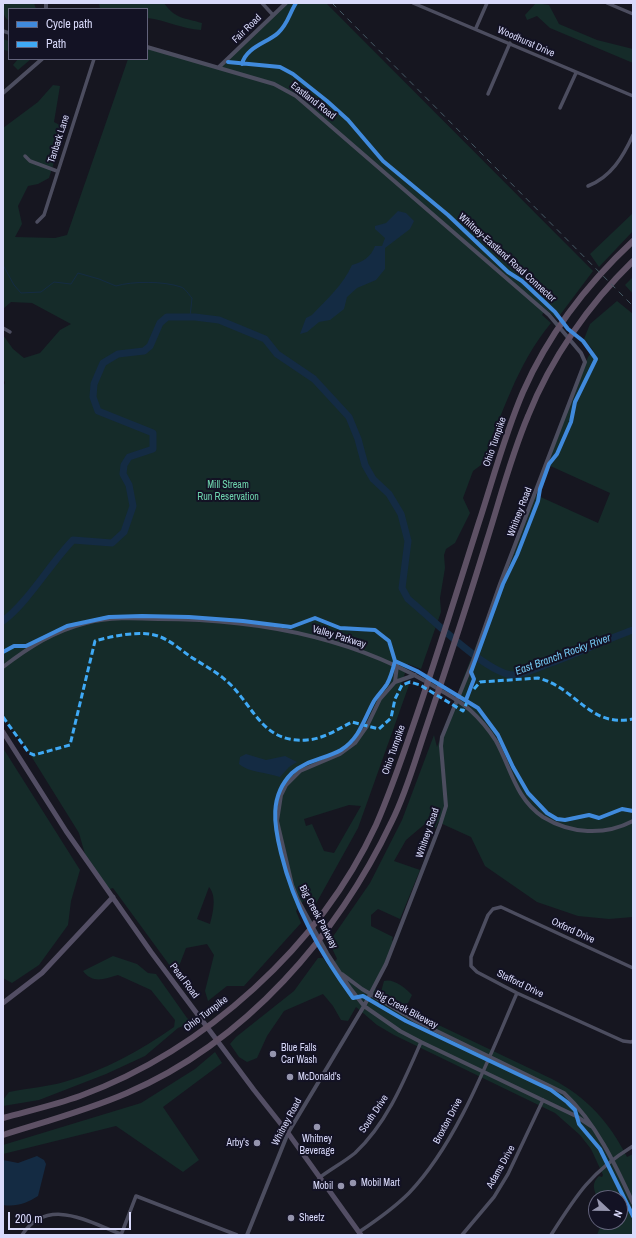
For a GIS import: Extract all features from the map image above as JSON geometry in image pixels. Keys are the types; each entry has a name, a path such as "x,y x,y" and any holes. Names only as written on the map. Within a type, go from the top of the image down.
{"highway":[{"name":"Ohio Turnpike","path":"3,1118 79,1097 124,1077 202,1031 269,974 298,944 329,904 354,866 375,827 392,787 439,649 508,431 523,392 566,317 589,286 633,241"},
{"path":"3,1134 41,1123 128,1093 176,1068 213,1043 249,1014 281,984 341,911 370,865 394,818 444,676 529,414 561,351 603,294 633,261"}],"main road":[{"name":"Pearl Road","path":"3,732 66,832 114,897 151,952 224,1051 288,1133 360,1234"},
{"path":"3,1003 42,973 114,897"}],"street":[{"path":"262,3 273,15"},
{"name":"Fair Road","path":"219,67 286,3"},
{"name":"Woodhurst Drive","path":"413,3 476,28 576,73 633,96"},
{"path":"476,28 487,3"},
{"path":"607,3 633,14"},
{"path":"488,94 510,44"},
{"name":"Eastland Road","path":"148,47 274,84 296,96 497,269 549,315 565,332"},
{"path":"3,93 41,60"},
{"name":"Tanbark Lane","path":"38,222 44,215 94,60"},
{"path":"560,108 576,73"},
{"path":"588,186 600,182 624,157 633,135"},
{"path":"24,156 30,161 57,171"},
{"path":"3,328 10,332"},
{"name":"Whitney Road","path":"247,1235 288,1133 364,1006 386,964 440,825 446,806 441,746 442,737 473,661 500,584 585,362 582,353 565,332"},
{"name":"Valley Parkway","path":"3,667 32,646 67,628 110,618 176,619 242,623 296,632 339,644 397,665 457,700 478,717 486,727 496,741 518,790 533,810 544,817 577,831 598,832 614,829 633,821"},
{"path":"397,665 395,682 416,675"},
{"name":"Big Creek Parkway","path":"395,682 380,699 364,730 355,743 340,754 300,770 292,778 281,795 277,821 292,885 304,912 338,971 364,1006 400,1031 576,1116 591,1126"},
{"name":"Stafford Drive","path":"507,909 501,907 493,909 488,915 470,957 471,966 477,972 517,993 623,1041 633,1041"},
{"name":"Oxford Drive","path":"507,909 633,968"},
{"name":"Big Creek Parkway","path":"338,971 370,994 416,1021 564,1093 576,1104 612,1159 633,1203"},
{"name":"Broxton Drive","path":"360,1234 389,1212 409,1192 428,1171 444,1147 483,1070 517,993"},
{"name":"South Drive","path":"319,1178 354,1153 372,1134 385,1115 421,1042"},
{"name":"Adams Drive","path":"462,1235 498,1192 518,1155 543,1100"},
{"path":"551,1235 588,1181 612,1159 633,1146"},
{"path":"22,1235 38,1220 55,1213 69,1214 121,1235 136,1196 237,1235"}],"green space":[{"path":"3,3 34,3 36,8 8,8 8,20 3,11"},
{"path":"99,3 164,3 176,15 202,23 201,30 148,18 148,8 100,8"},
{"name":"Mill Stream Run Reservation","path":"286,3 326,3 593,271 557,319 543,307 544,312 542,315 551,323 528,356 519,373 481,465 473,471 463,498 470,513 455,543 446,549 444,555 445,568 440,598 441,612 421,669 408,664 401,685 409,685 358,828 313,909 308,908 304,900 296,911 301,923 244,986 227,986 208,1001 205,991 214,955 207,944 186,948 176,974 113,888 107,890 88,865 79,833 23,743 3,716 3,386 5,383 3,378 3,335 13,349 24,358 40,353 60,330 71,324 32,303 11,302 3,309 3,128 38,102 53,85 60,86 54,122 65,128 49,178 38,184 28,186 18,206 22,224 15,237 55,238 67,235 128,60 148,60 148,47 217,67","holes":["349,805 361,806 334,853 324,851 312,824 306,826 304,819","209,887 214,900 210,924 197,919"]},
{"path":"536,3 549,5 559,24 597,40 633,49 633,63 550,28 537,16 527,20 525,15"},
{"path":"3,39 8,41 8,51 4,50 3,52"},
{"path":"17,60 30,60 18,70 13,65"},
{"path":"633,213 633,231 599,267 590,254"},
{"path":"633,277 633,294 625,285"},
{"path":"617,301 633,314 633,917 609,919 578,916 537,902 485,866 471,837 438,822 436,828 426,823 406,840 394,861 420,870 400,919 378,909 371,915 371,926 393,937 392,940 395,942 373,987 381,992 384,981 388,980 399,984 412,995 405,1009 552,1079 565,1086 587,1103 605,1122 627,1157 633,1154 633,1235 597,1235 599,1230 628,1230 628,1190 594,1190 594,1184 596,1179 599,1176 602,1177 603,1175 591,1149 580,1135 555,1113 394,1035 377,1025 356,1007 348,1021 341,1020 333,1006 323,994 284,1011 267,1036 257,1058 247,1062 239,1057 230,1044 236,1037 294,991 318,958 323,958 329,967 337,959 331,946 332,938 370,883 402,820 434,735 437,747 534,494 598,523 610,493 546,464 588,357 593,350 584,339 590,324"},
{"path":"3,748 80,870 71,901 68,925 39,965 12,983 3,978"},
{"path":"113,956 137,964 148,973 156,974 187,1018 192,1022 178,1028 145,1056 106,1074 39,1100 3,1106 3,1100 9,1092 57,1084 94,1072 135,1052 174,1027 175,1020 151,990 118,975 103,979 95,979 91,978 83,971"},
{"path":"215,1052 222,1063 163,1107 199,1160 183,1172 116,1126 3,1154 3,1145 141,1103 195,1069"}],"water":[{"path":"398,211 406,213 414,221 410,229 385,248 385,269 376,280 357,288 347,297 344,309 330,320 319,322 307,332 300,334 306,318 312,315 334,292 352,265 366,258 375,246 382,246 385,238 375,229 375,226 386,223"},
{"path":"246,754 266,760 285,756 297,762 289,767 280,777 253,771 243,767 239,764 240,757"},
{"path":"37,1156 44,1160 46,1164 38,1196 22,1204 3,1205 3,1160 18,1163"}],"waterway":[{"path":"3,265 14,285 21,293 41,292 54,282 71,284 78,273 116,286 148,282 174,285 185,290 192,298 190,317"},
{"name":"East Branch Rocky River","path":"3,621 22,603 73,540 112,543 124,532 133,506 129,485 123,474 124,465 129,457 153,449 153,433 98,411 93,397 94,384 103,363 118,354 144,351 150,346 160,323 167,317 195,317 219,320 265,339 277,354 314,379 349,417 358,439 365,465 373,479 389,494 401,514 408,541 402,588 408,599 476,657 505,673 516,675 536,669 633,630"}],"railway":[{"path":"332,3 633,306"}],"marked path":[{"path":"3,717 29,753 34,755 70,745 95,641 135,634 151,634 158,636 217,673 231,685 262,723 271,731 292,740 319,738 352,722 379,729 391,718 395,699 402,685 410,682 420,685 463,711 468,700"},
{"path":"474,689 480,682 538,678 563,690 594,713 605,718 618,720 633,719"}],"cycle path":[{"path":"242,64 244,58 252,49 273,37 281,30 296,3"},
{"name":"Whitney-Eastland Road Connector","path":"228,62 280,67 293,74 327,101 348,120 383,161 448,215 508,272 522,281 555,312 568,329 583,341 596,359 575,402 571,422 557,454 549,464 540,489 538,501 517,555 503,584 471,672 474,679 466,700"},
{"path":"3,652 14,646 26,646 67,626 109,617 189,617 243,621 291,627 315,618 340,628 375,630 389,641 395,661 417,671 478,708 498,735 513,767 528,793 547,813 557,819 565,820 589,815 599,818 622,809 633,811"},
{"name":"Big Creek Bikeway","path":"395,661 387,684 374,701 361,728 353,740 341,750 329,756 309,762 297,769 285,782 280,791 275,811 275,821 286,873 301,911 319,947 353,998 363,996 406,1021 551,1090 567,1102 575,1110 579,1124 600,1149 633,1216"}],"place":[{"name":"Blue Falls Car Wash","path":"273,1054"},
{"name":"McDonald's","path":"290,1077"},
{"name":"Whitney Beverage","path":"317,1127"},
{"name":"Arby's","path":"257,1143"},
{"name":"Mobil Mart","path":"353,1183"},
{"name":"Mobil","path":"341,1186"},
{"name":"Sheetz","path":"291,1218"}]}
